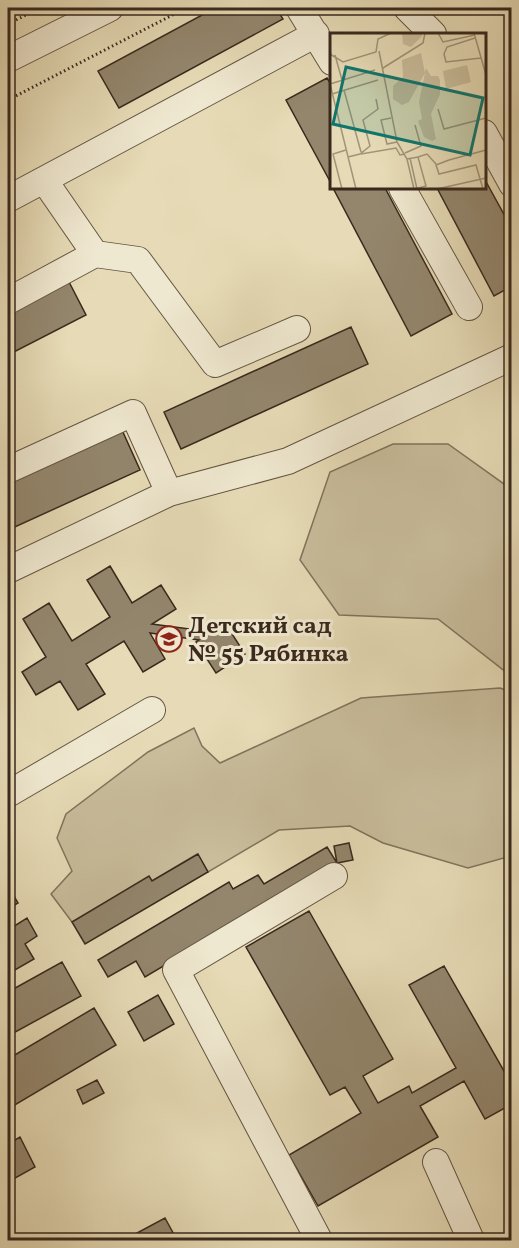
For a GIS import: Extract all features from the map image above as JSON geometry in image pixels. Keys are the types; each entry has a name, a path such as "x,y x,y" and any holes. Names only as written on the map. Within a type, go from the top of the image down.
{"street":[{"path":"8,59 74,15 110,8"},
{"path":"299,8 330,58"},
{"path":"407,8 432,33"},
{"path":"8,199 316,34"},
{"path":"486,137 512,184"},
{"path":"44,180 95,254"},
{"path":"403,189 469,307"},
{"path":"8,301 95,254 138,260 215,364 297,329"},
{"path":"8,570 169,493 288,461 512,357"},
{"path":"8,470 133,412 169,493"},
{"path":"8,794 152,710"},
{"path":"319,1240 176,970 334,876"},
{"path":"436,1162 471,1240"}],"path":[{"path":"8,24 40,8"},
{"path":"8,100 186,8"}],"shaded area":[{"path":"393,444 448,444 511,489 511,676 438,619 339,615 300,560 330,472"},
{"path":"500,688 511,692 511,856 468,868 383,843 350,826 279,830 208,872 197,854 152,881 149,877 72,922 51,894 72,871 57,838 66,814 148,752 194,728 202,746 220,763 361,698"}],"building":[{"path":"215,8 276,8 283,19 119,108 98,71"},
{"path":"327,78 330,83 330,181 286,100"},
{"path":"486,182 512,229 512,286 494,296 438,189 486,189"},
{"path":"334,189 386,189 452,314 411,336"},
{"path":"67,278 86,315 8,355 8,309"},
{"path":"351,327 368,364 181,449 164,412"},
{"path":"122,430 140,470 8,530 8,482"},
{"path":"110,566 132,603 161,585 176,609 152,624 212,632 225,623 245,654 216,673 196,642 199,640 150,633 165,659 143,672 124,641 86,664 105,694 78,710 60,681 36,695 22,672 46,657 23,619 49,603 72,641 110,617 87,580"},
{"path":"349,843 353,860 337,863 334,846"},
{"path":"327,847 337,863 145,977 136,961 108,977 98,960 229,882 233,889 258,875 264,884"},
{"path":"198,854 208,872 85,944 72,922 149,876 152,881"},
{"path":"8,886 18,903 8,909"},
{"path":"309,911 393,1059 363,1076 378,1103 409,1086 412,1093 456,1068 409,985 444,966 512,1085 512,1104 485,1119 464,1081 420,1106 438,1137 318,1206 289,1155 361,1113 345,1087 330,1095 246,947"},
{"path":"27,918 37,936 25,944 34,959 8,974 8,930"},
{"path":"62,962 81,996 8,1036 8,992"},
{"path":"158,995 174,1024 144,1041 128,1012"},
{"path":"94,1008 116,1045 8,1109 8,1059"},
{"path":"97,1080 104,1093 83,1104 77,1090"},
{"path":"20,1137 35,1167 8,1182 8,1144"},
{"path":"165,1218 177,1240 124,1240"}],"place":[{"name":"Детский сад № 55 Рябинка","path":"169,639"}]}
